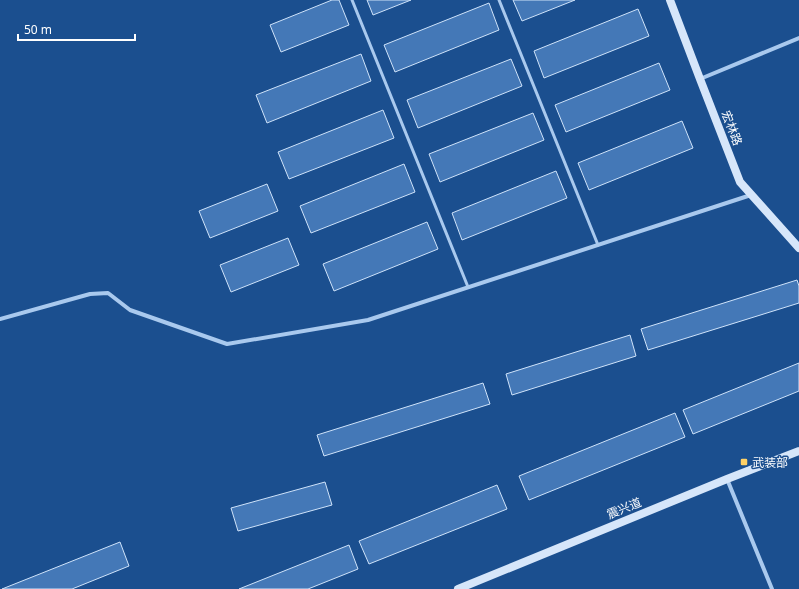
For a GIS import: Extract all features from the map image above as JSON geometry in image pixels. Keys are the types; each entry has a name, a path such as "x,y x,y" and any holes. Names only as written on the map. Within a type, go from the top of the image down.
{"street":[{"name":"宏林路","path":"670,0 740,182 799,248"},
{"path":"700,80 799,38"},
{"path":"0,319 90,294 108,293 130,310 227,344 368,320 751,195"},
{"name":"震兴道","path":"458,589 799,451"},
{"path":"727,479 772,589"}],"lane":[{"path":"352,0 468,287"},
{"path":"499,0 598,245"}],"building":[{"path":"332,0 339,0 349,25 281,52 270,25"},
{"path":"367,0 411,0 373,15"},
{"path":"513,0 575,0 522,21"},
{"path":"489,3 499,30 395,72 384,45"},
{"path":"638,9 649,36 544,78 534,51"},
{"path":"361,54 371,81 267,123 256,95"},
{"path":"511,59 522,86 418,128 407,100"},
{"path":"659,63 670,90 566,132 555,105"},
{"path":"383,110 394,138 289,179 278,152"},
{"path":"533,113 544,140 440,182 429,154"},
{"path":"682,121 693,148 589,190 578,163"},
{"path":"404,164 415,192 311,233 300,206"},
{"path":"556,171 567,198 462,240 452,213"},
{"path":"267,184 278,211 210,238 199,211"},
{"path":"427,222 438,249 334,291 323,264"},
{"path":"288,238 299,265 231,292 220,265"},
{"path":"797,280 799,286 799,303 648,350 641,329"},
{"path":"630,335 636,356 512,395 506,374"},
{"path":"799,363 799,391 693,434 683,410"},
{"path":"483,383 490,404 324,456 317,435"},
{"path":"675,413 685,437 529,500 519,476"},
{"path":"325,482 332,505 238,531 231,508"},
{"path":"497,485 507,509 369,564 359,541"},
{"path":"120,542 129,566 72,589 2,589"},
{"path":"349,545 358,569 308,589 239,589"}],"place":[{"name":"武装部","path":"744,462"}]}
